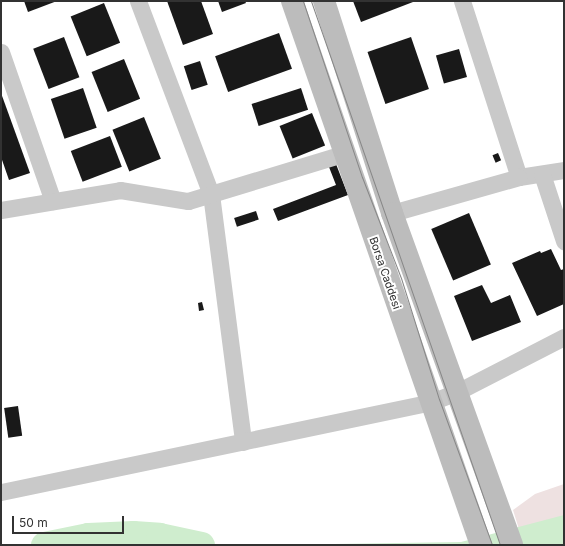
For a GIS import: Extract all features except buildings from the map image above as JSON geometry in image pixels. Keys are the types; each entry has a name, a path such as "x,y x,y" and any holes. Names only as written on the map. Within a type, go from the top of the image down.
{"main road":[{"name":"Borsa Caddesi","path":"292,1 343,154 481,545"},
{"path":"324,1 392,212 512,545"}],"street":[{"path":"138,1 211,194 243,442"},
{"path":"462,1 519,176"},
{"path":"1,52 53,201"},
{"path":"1,210 120,190 188,201 343,154"},
{"path":"392,212 519,176 564,170"},
{"path":"542,174 564,241"},
{"path":"1,492 431,402 457,392 564,336"}],"shaded area":[{"path":"564,484 564,545 524,545 513,510 535,494"},
{"path":"564,515 564,545 270,545 461,542"},
{"path":"149,532 182,545 70,545"}],"waterway":[{"path":"44,545 88,536 133,534 159,536 201,545"}],"tram line":[{"path":"303,1 362,177 401,278 439,399 492,545"},
{"path":"311,1 500,545"}]}
